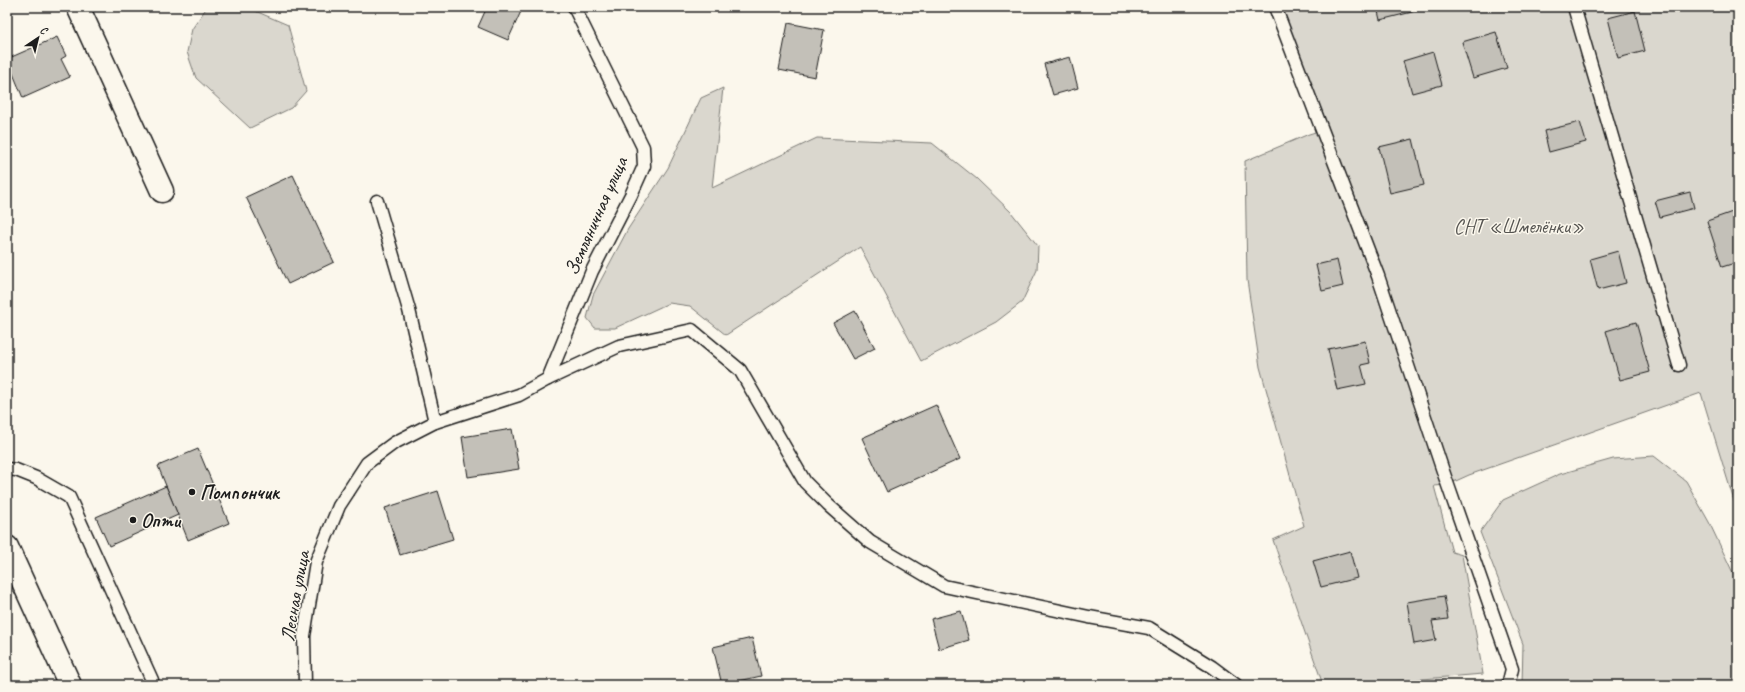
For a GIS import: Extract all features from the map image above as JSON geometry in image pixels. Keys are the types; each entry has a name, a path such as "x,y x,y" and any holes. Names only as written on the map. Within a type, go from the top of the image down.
{"street":[{"path":"78,7 162,191"},
{"path":"7,547 70,685"}],"lane":[{"name":"Земляничная улица","path":"548,379 592,271 631,195 644,166 643,147 574,7"},
{"path":"1275,7 1378,276 1444,474 1512,669 1508,685"},
{"path":"1574,7 1679,365"},
{"path":"377,201 409,310 435,422"},
{"name":"Лесная улица","path":"305,685 304,636 316,562 339,506 367,463 394,443 435,422 519,395 548,379 619,346 692,330 740,370 805,482 828,505 870,542 944,586 1089,617 1149,628 1212,667 1236,685"},
{"path":"7,469 16,470 36,478 69,497 152,680 151,685"}],"green space":[{"path":"207,7 246,7 288,25 306,91 291,108 250,128 196,78 187,52 192,29"},
{"name":"СНТ «Шмелёнки»","path":"1275,7 1738,7 1738,514 1701,393 1469,475 1447,485 1434,486 1452,552 1462,555 1483,674 1350,685 1323,685 1273,540 1304,526 1260,367 1247,280 1245,161 1322,130"},
{"path":"723,88 712,188 817,138 932,143 977,179 1011,212 1038,246 1037,270 1022,302 996,322 921,361 860,247 726,335 690,306 669,303 615,328 595,328 587,318 593,295 628,229 668,168 701,98"},
{"path":"1654,456 1686,481 1709,522 1734,575 1738,579 1738,685 1522,685 1523,644 1480,532 1503,500 1560,474 1613,459"}],"building":[{"path":"487,7 523,7 508,40 478,27"},
{"path":"1377,7 1415,7 1416,11 1380,20"},
{"path":"1635,11 1645,51 1618,58 1608,18"},
{"path":"788,23 824,30 815,77 779,70"},
{"path":"1496,32 1507,68 1473,78 1462,42"},
{"path":"57,37 66,56 61,59 70,77 23,98 7,59"},
{"path":"1433,52 1442,85 1412,93 1403,61"},
{"path":"1070,57 1078,88 1053,95 1044,64"},
{"path":"1580,122 1586,142 1549,152 1544,131"},
{"path":"1413,139 1424,185 1390,193 1379,147"},
{"path":"293,175 334,262 288,284 246,197"},
{"path":"1690,192 1694,208 1660,217 1655,201"},
{"path":"1738,210 1738,262 1722,267 1707,221"},
{"path":"1618,251 1626,283 1598,290 1590,259"},
{"path":"1337,260 1343,286 1322,291 1316,265"},
{"path":"855,311 875,348 853,359 833,323"},
{"path":"1636,322 1650,372 1620,380 1606,331"},
{"path":"1365,341 1370,363 1361,365 1366,384 1337,390 1328,349"},
{"path":"936,405 960,459 887,492 862,438"},
{"path":"512,429 519,469 468,477 462,437"},
{"path":"198,449 229,523 188,540 158,466"},
{"path":"166,486 178,515 109,546 96,517"},
{"path":"438,491 453,539 400,555 385,508"},
{"path":"1350,551 1357,578 1321,587 1313,561"},
{"path":"1444,596 1448,619 1432,621 1436,640 1414,644 1407,602"},
{"path":"961,611 969,640 939,649 931,619"},
{"path":"752,638 761,676 722,685 713,647"}],"place":[{"name":"Помпончик","path":"192,492"},
{"name":"Опти","path":"133,520"}]}
